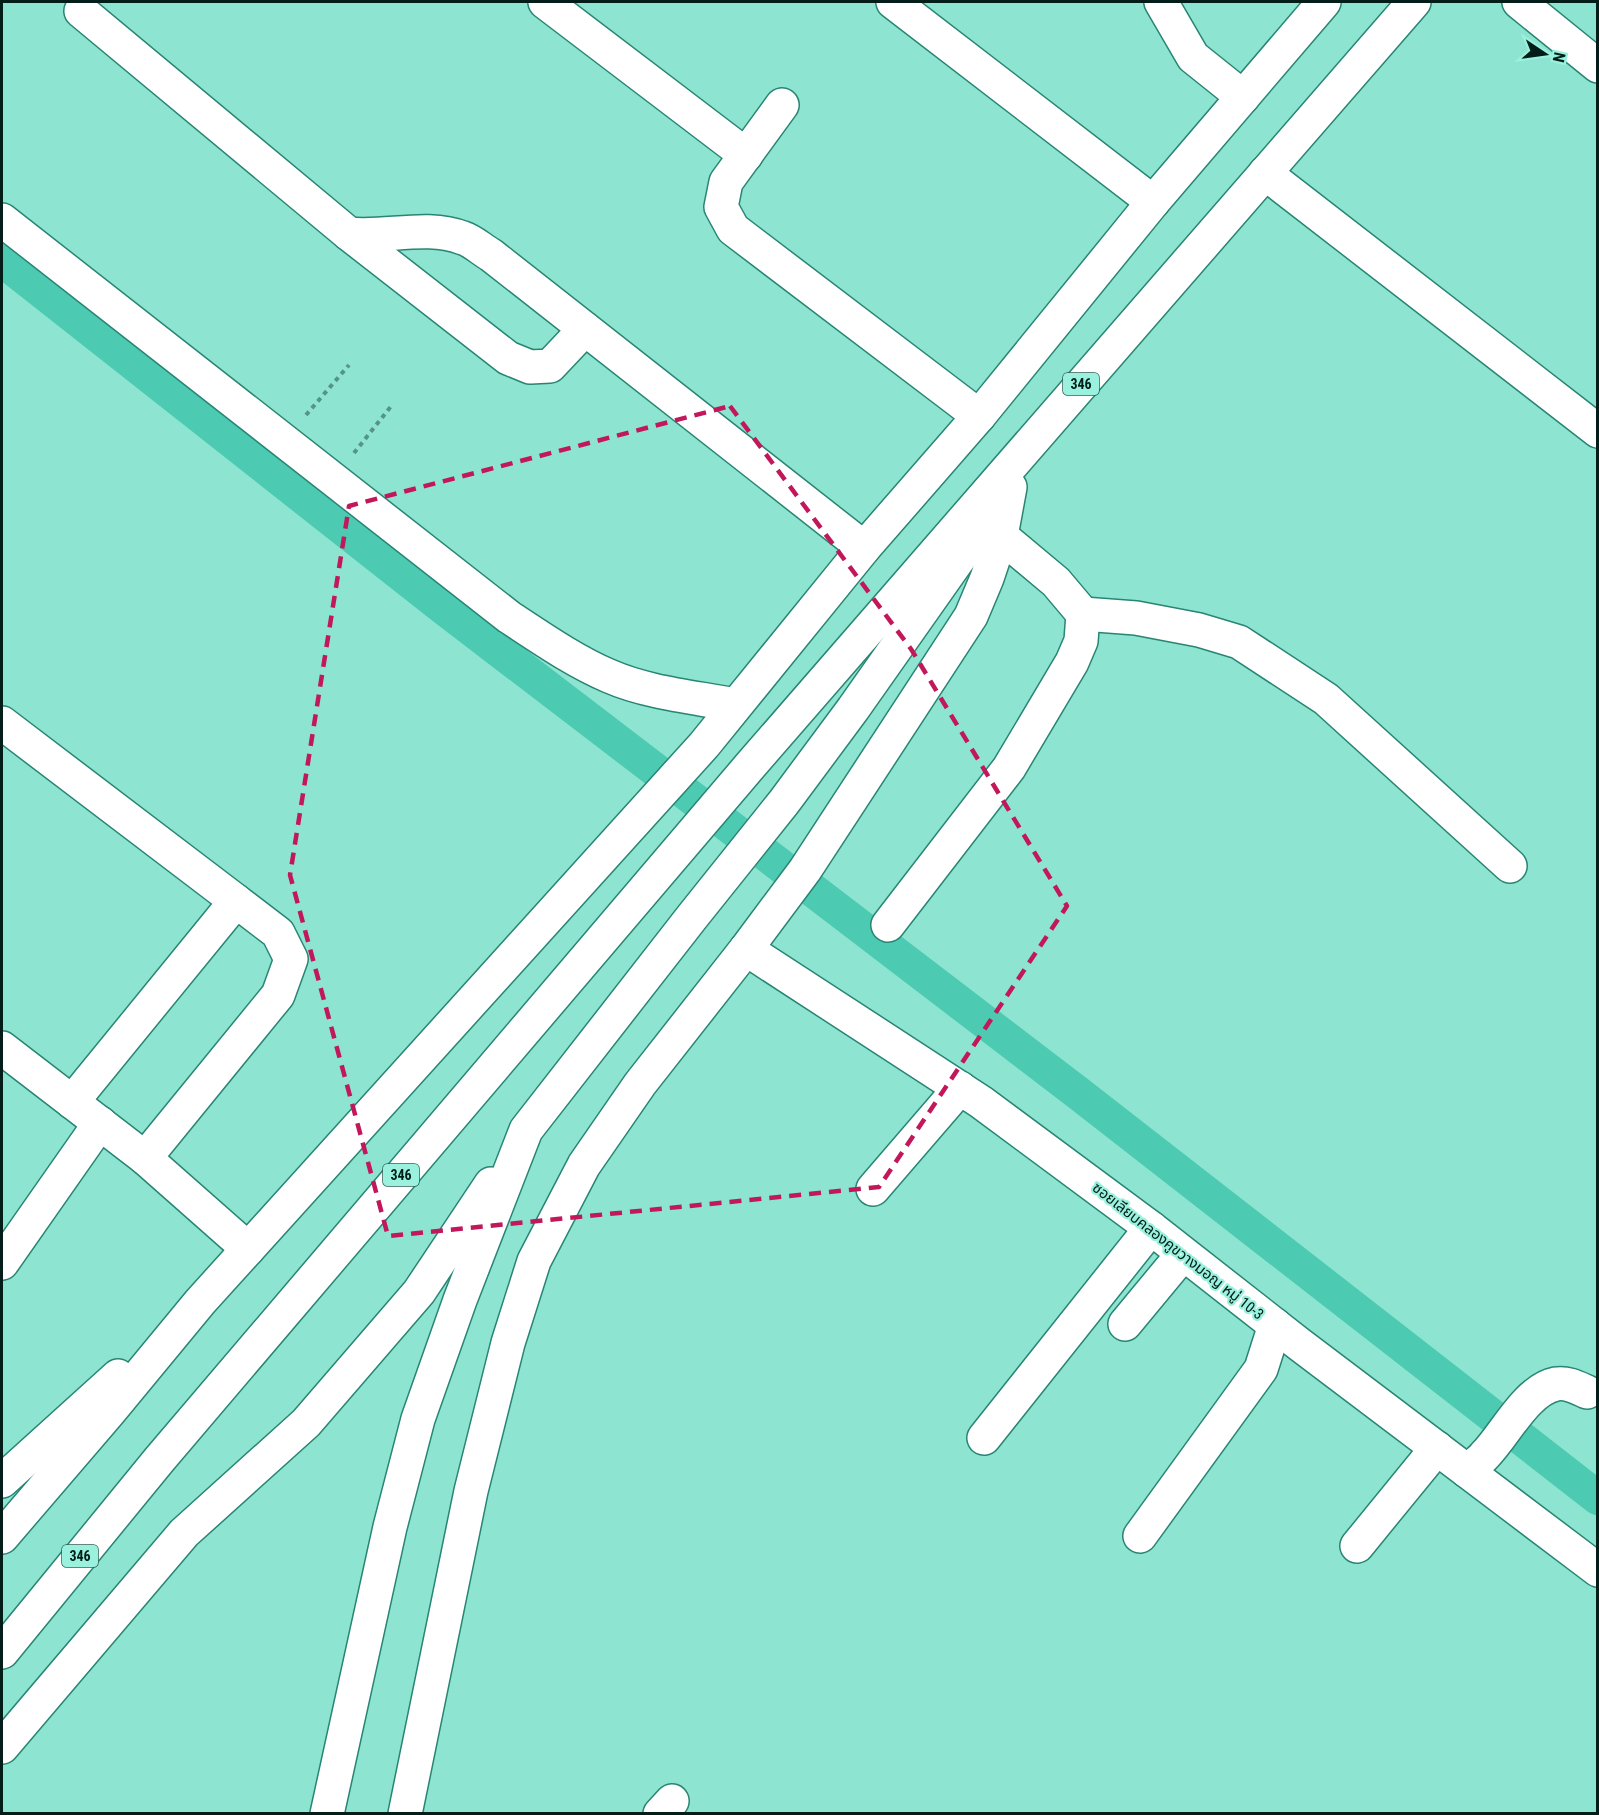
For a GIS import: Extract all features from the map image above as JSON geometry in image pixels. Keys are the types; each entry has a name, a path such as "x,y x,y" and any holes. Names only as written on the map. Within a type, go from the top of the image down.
{"main road":[{"path":"545,2 746,155"},
{"path":"893,2 1153,202"},
{"path":"1161,2 1193,57 1242,97"},
{"path":"2,1537 200,1302 704,745 864,548 979,416 1153,202 1324,2"},
{"name":"346","path":"2,1652 159,1460 749,767 1414,2"},
{"path":"1519,2 1598,66"},
{"path":"81,11 349,234 508,358 530,368 550,366 585,329"},
{"path":"782,105 726,182 721,207 733,229 979,416"},
{"path":"1265,173 1598,431"},
{"path":"2,220 509,616 554,646 609,676 656,690 735,705"},
{"path":"349,234 367,236 426,231 463,237 491,255 864,548"},
{"path":"2,1747 184,1533 306,1423 419,1292 526,1130 784,802 853,710 1083,382"},
{"path":"405,1814 471,1491 508,1343 534,1261 584,1165 640,1084 805,870 971,616 987,578 1000,536 1010,487"},
{"path":"888,925 1009,768 1072,662 1081,641 1083,614 1056,582 1000,536"},
{"path":"1083,614 1136,618 1188,628 1239,642 1326,699 1510,866"},
{"path":"2,723 278,933 291,959 278,995 145,1158"},
{"path":"72,1102 236,902"},
{"name":"ซอยเลียบคลองคูขวางมอญ หมู่ 10-3","path":"746,949 960,1088 1151,1228 1437,1448 1476,1463 1594,1560"},
{"path":"2,1048 145,1158 249,1249"},
{"path":"873,1189 960,1088"},
{"path":"2,1263 100,1123"},
{"path":"327,1814 390,1527 418,1419 460,1299 526,1130"},
{"path":"984,1438 1151,1228"},
{"path":"1125,1324 1183,1254"},
{"path":"2,1481 200,1302"},
{"path":"1140,1536 1261,1369 1275,1325"},
{"path":"1476,1463 1540,1390 1557,1383 1571,1385 1594,1394"},
{"path":"1357,1545 1437,1448"}],"path":[{"path":"285,441 349,365"},
{"path":"334,479 392,405"}],"highlighted area":[{"path":"730,406 911,649 1067,906 879,1187 388,1236 290,875 349,506"}],"waterway":[{"path":"2,260 441,606 1078,1093 1598,1498"}]}
